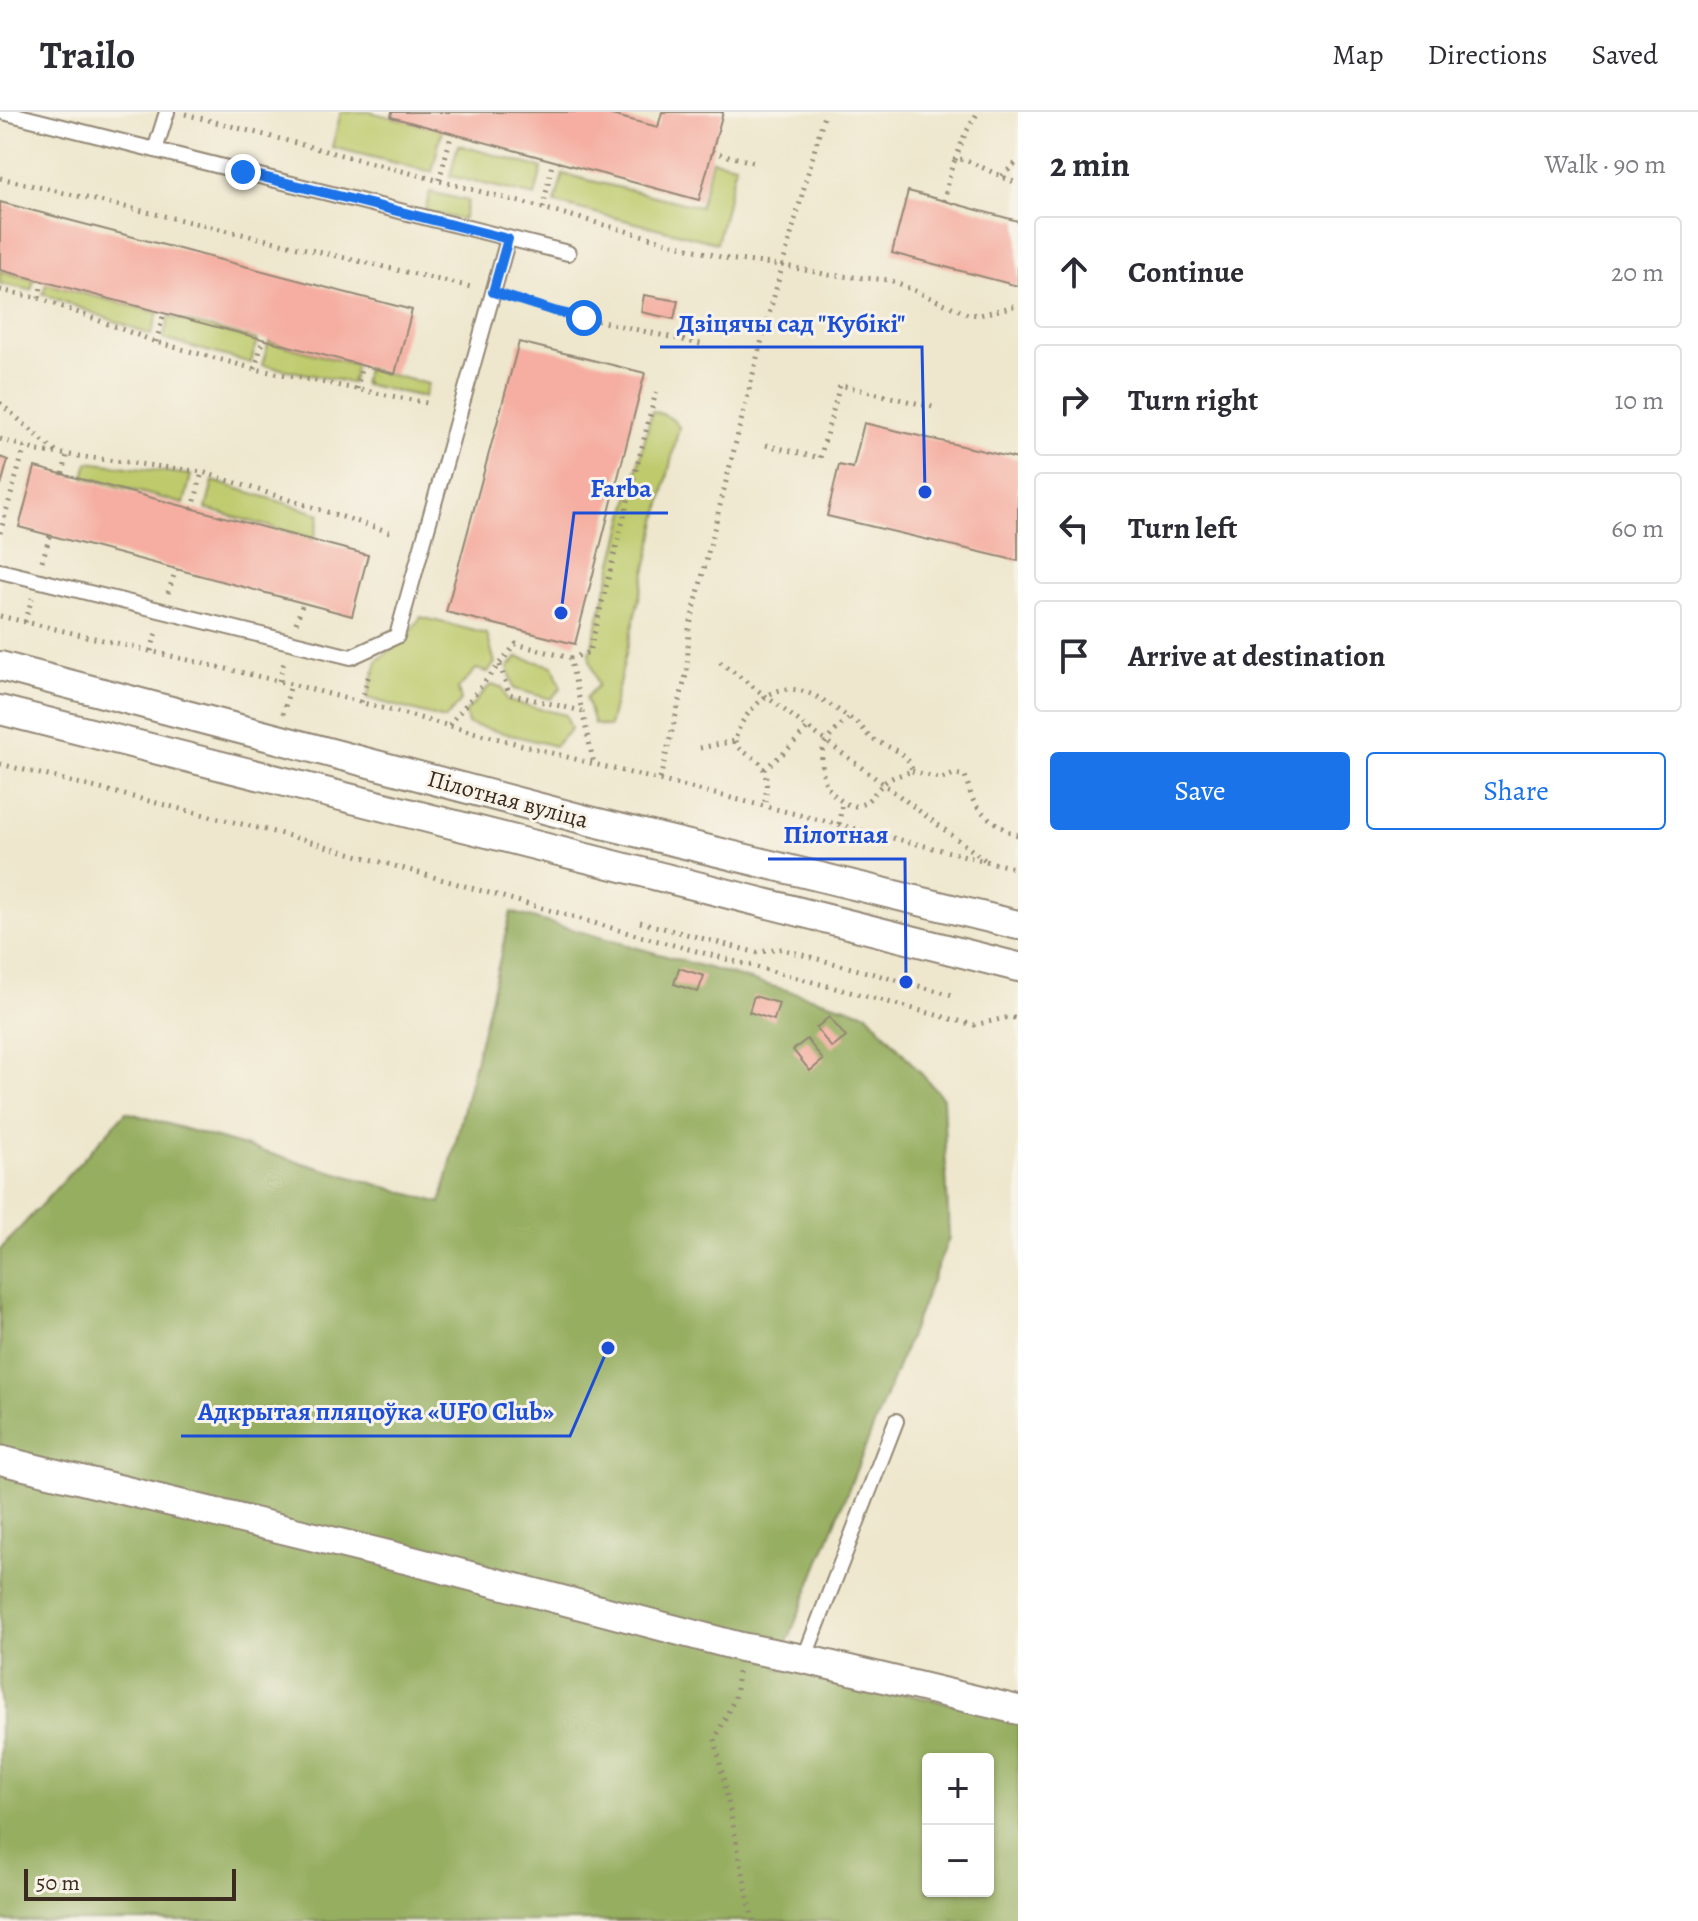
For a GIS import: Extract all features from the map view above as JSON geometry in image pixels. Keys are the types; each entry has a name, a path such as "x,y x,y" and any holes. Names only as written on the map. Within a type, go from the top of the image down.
{"street":[{"name":"Пілотная вуліца","path":"0,666 590,821 1018,925"},
{"name":"Пілотная вуліца","path":"0,710 1018,967"},
{"path":"581,857 590,821"},
{"path":"0,1460 409,1560 741,1647 1018,1710"}],"lane":[{"path":"3,112 568,253"},
{"path":"155,150 167,112"},
{"path":"0,571 351,657 397,636 508,239"},
{"path":"804,1659 896,1421"}],"path":[{"path":"176,112 728,259 829,275 890,280 968,314 980,315 1018,305"},
{"path":"660,779 687,671 689,629 781,265 825,112"},
{"path":"944,201 952,166 978,112"},
{"path":"439,180 452,133"},
{"path":"712,152 753,162"},
{"path":"955,160 964,159 1018,184"},
{"path":"543,208 553,160"},
{"path":"1002,176 1018,161"},
{"path":"0,178 493,292 554,311 705,345"},
{"path":"39,298 42,281"},
{"path":"0,290 39,298 156,342 255,369 427,403"},
{"path":"156,342 164,313"},
{"path":"255,369 263,339"},
{"path":"357,389 362,365"},
{"path":"766,445 820,458 840,385 937,408"},
{"path":"449,725 516,644 570,658 589,653 656,392"},
{"path":"0,403 59,454"},
{"path":"0,439 59,454 202,472 393,533"},
{"path":"0,533 25,446"},
{"path":"63,474 67,455"},
{"path":"193,509 202,472"},
{"path":"0,616 291,684 594,764 1018,869"},
{"path":"570,658 594,764"},
{"path":"720,662 987,861"},
{"path":"499,664 509,694 582,711"},
{"path":"764,805 767,788 764,769 761,763 739,749 735,741 742,720 765,696 788,689 811,692 849,718 873,740 907,758 912,771"},
{"path":"849,718 826,741 822,755 827,788 842,802 849,806 867,802 893,777 912,771 942,779 954,774 965,776 971,796 980,810 1018,835"},
{"path":"764,769 808,728"},
{"path":"700,748 735,741"},
{"path":"0,764 290,836 636,935 974,1025 1010,1017 1018,1019"},
{"path":"839,824 842,802"},
{"path":"640,922 758,953 777,948 952,995"},
{"path":"741,1647 735,1698 715,1739 753,1921"}],"green space":[{"path":"341,112 370,112 442,130 432,172 332,147"},
{"path":"458,145 542,168 535,196 450,176"},
{"path":"712,160 736,165 717,243 555,203 563,174 700,207"},
{"path":"430,192 468,201 463,220 425,211"},
{"path":"0,271 34,280 31,290 0,284"},
{"path":"46,284 158,313 151,335 43,294"},
{"path":"169,317 257,340 251,363 163,339"},
{"path":"269,342 356,365 352,383 262,365"},
{"path":"367,369 428,384 424,397 363,384"},
{"path":"652,411 671,418 679,427 609,727 594,724 586,698 598,685 589,656"},
{"path":"88,462 191,475 184,504 84,477"},
{"path":"213,481 320,514 314,539 206,509"},
{"path":"421,617 487,634 495,663 488,672 476,669 458,689 461,701 445,719 367,698 377,661 409,634"},
{"path":"518,657 553,666 561,688 551,699 514,689 508,667"},
{"path":"490,685 502,687 507,701 566,715 571,729 555,746 468,724 465,713"},
{"path":"511,912 867,1013 943,1098 949,1238 777,1668 1018,1717 1018,1921 0,1921 0,1250 126,1112 441,1203"}],"building":[{"path":"392,112 600,112 658,127 662,112 723,112 699,200 391,117"},
{"path":"908,191 1018,221 1018,286 892,253"},
{"path":"0,202 412,310 395,374 0,270"},
{"path":"644,295 678,301 674,319 641,312"},
{"path":"519,342 645,373 575,644 446,612"},
{"path":"864,423 1018,459 1018,561 827,516 839,465 853,468"},
{"path":"0,457 8,460 1,485 0,485"},
{"path":"35,467 368,555 352,616 19,527"},
{"path":"679,968 704,976 698,992 674,984"},
{"path":"754,996 779,1003 774,1020 749,1012"},
{"path":"829,1017 846,1037 832,1048 816,1028"},
{"path":"807,1039 823,1060 810,1071 793,1050"}],"place":[{"name":"Дзіцячы сад \"Кубікі\"","path":"925,492"},
{"name":"Farba","path":"561,613"},
{"name":"Пілотная","path":"906,982"},
{"name":"Адкрытая пляцоўка «UFO Club»","path":"608,1348"}],"route":[{"path":"243,172 508,239 493,292 584,318"}]}
